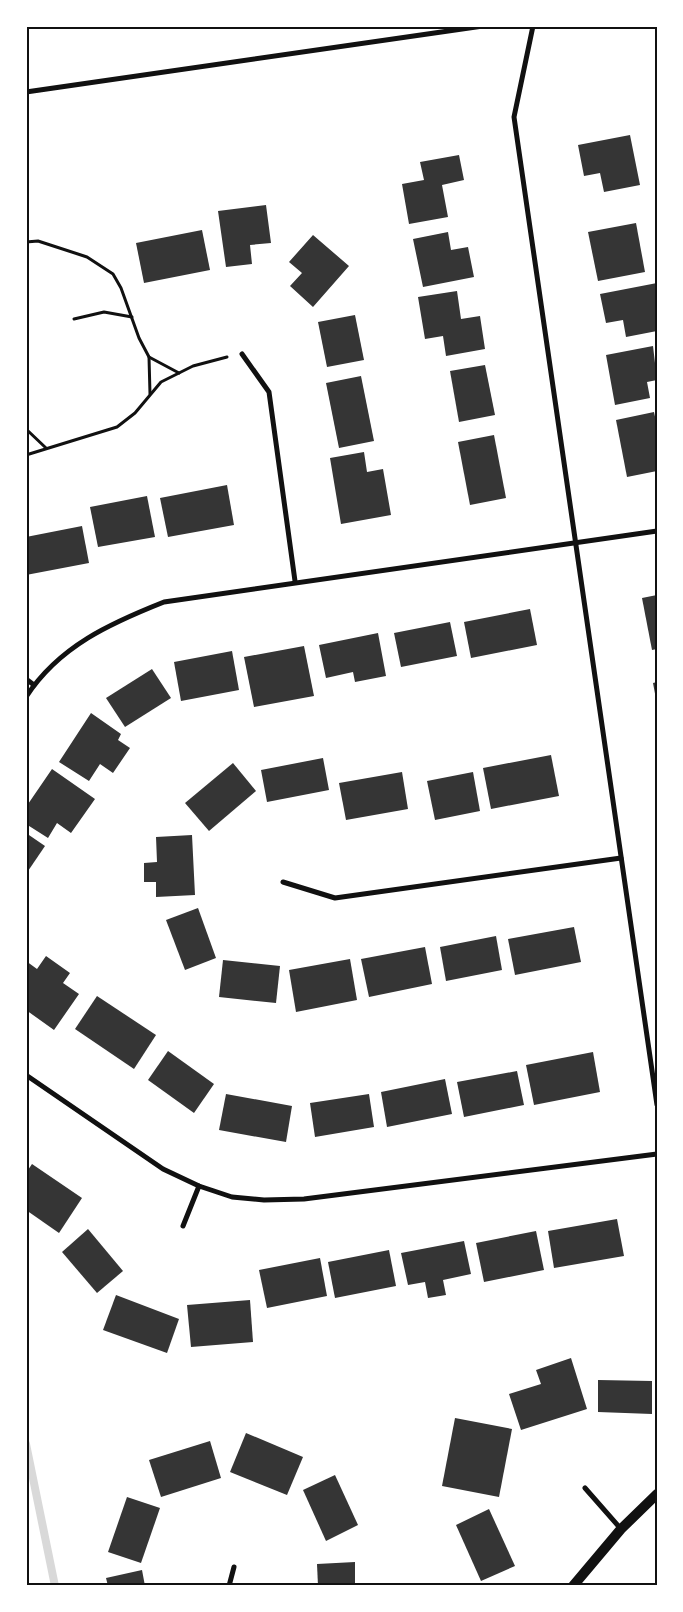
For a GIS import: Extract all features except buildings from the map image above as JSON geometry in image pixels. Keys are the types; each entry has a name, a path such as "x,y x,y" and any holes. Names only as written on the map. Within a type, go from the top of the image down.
{"main road":[{"path":"572,1586 621,1528 657,1494"}],"street":[{"path":"26,92 483,26"},
{"path":"533,26 514,117 657,1105"},
{"path":"242,354 269,392 295,581"},
{"path":"26,697 34,685 61,657 83,639 128,616 164,602 295,581 657,531"},
{"path":"26,679 34,685"},
{"path":"283,882 335,898 622,858"},
{"path":"26,1075 163,1169 199,1186 232,1197 264,1200 304,1199 657,1154"},
{"path":"183,1226 199,1186"},
{"path":"585,1488 621,1528"},
{"path":"229,1586 234,1567"}],"path":[{"path":"26,242 38,241 87,257 113,274 121,288 139,338 149,357 150,395"},
{"path":"74,319 104,312 132,317"},
{"path":"26,455 117,426 135,413 161,382 193,366 242,354"},
{"path":"149,357 179,373"},
{"path":"26,429 46,448"}],"waterway":[{"path":"26,1444 55,1586"}]}
